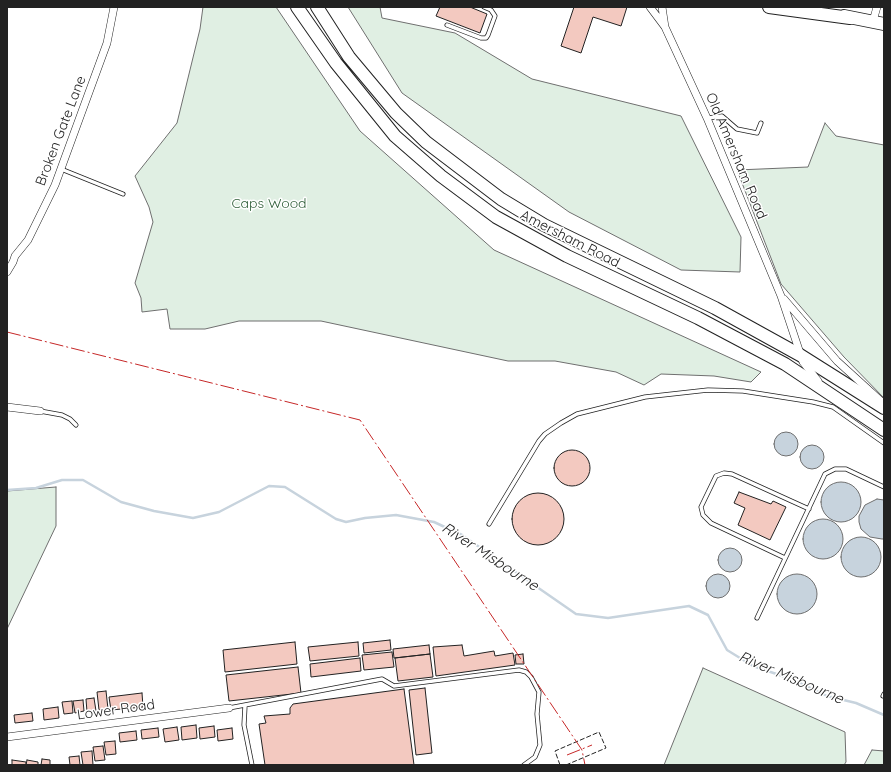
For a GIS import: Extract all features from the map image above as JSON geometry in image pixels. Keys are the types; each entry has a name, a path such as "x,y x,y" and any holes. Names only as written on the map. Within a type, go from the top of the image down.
{"main road":[{"name":"Amersham Road","path":"297,7 340,68 395,136 441,176 496,217 567,256 698,318 786,364 884,430"},
{"path":"317,7 349,57 396,114 446,158 501,199 544,225 715,308 800,354 884,408"},
{"path":"769,7 879,23"},
{"path":"807,7 850,18"}],"street":[{"name":"Broken Gate Lane","path":"7,272 15,256 28,240 61,169 107,43 114,7"},
{"name":"Old Amersham Road","path":"650,7 665,27 707,118 781,296 803,362 810,373 830,393"},
{"name":"Old Amersham Road","path":"662,7 665,27"},
{"path":"877,7 879,23"},
{"name":"Old Amersham Road","path":"781,296 837,361 884,403"},
{"path":"7,407 40,411"},
{"name":"Lower Road","path":"7,737 229,708"}],"lane":[{"path":"447,25 481,38 486,38 495,16 491,10 484,7"},
{"path":"707,118 722,116 736,129 757,133 761,123"},
{"path":"61,169 123,194"},
{"path":"489,524 539,441 545,434 561,422 577,414 646,397 708,390 743,391 813,402 833,407 884,442"},
{"path":"40,411 62,415 70,419 76,425"},
{"path":"757,618 825,474 835,469 846,469 884,487"},
{"path":"785,558 711,523 703,515 701,506 716,476 724,473 732,474 809,509"},
{"path":"229,708 382,679 394,686 519,670 526,672 532,677 539,692 538,714 540,745 535,757 524,765"},
{"path":"245,706 244,725 252,765"}],"green space":[{"name":"Caps Wood","path":"203,7 276,7 360,131 494,250 761,372 751,382 714,376 661,374 644,385 616,372 555,361 508,361 321,321 239,321 205,329 170,329 167,309 142,312 141,298 135,283 153,222 149,207 135,176 177,123 200,29"},
{"path":"348,7 380,7 382,18 455,33 532,79 681,116 741,237 740,272 681,270 569,212 402,93"},
{"path":"825,123 836,136 884,145 884,398 844,357 781,284 737,170 808,167"},
{"path":"56,487 56,526 7,629 7,491"},
{"path":"703,668 845,732 846,762 844,765 664,765"},
{"path":"872,750 884,751 884,765 864,765"}],"shaded area":[{"path":"786,432 795,435 798,444 795,453 786,456 777,453 774,444 777,435"},
{"path":"812,445 821,448 824,457 821,466 812,469 803,466 800,457 803,448"},
{"path":"837,482 845,482 852,485 858,491 861,502 858,513 852,519 845,522 837,522 830,519 824,513 821,506 821,498 824,491 830,485"},
{"path":"877,499 884,500 884,539 870,537 861,529 859,522 859,516 865,505"},
{"path":"819,519 827,519 834,522 840,528 843,539 840,550 834,556 827,559 819,559 812,556 806,550 803,543 803,535 806,528 812,522"},
{"path":"857,537 865,537 872,540 878,546 881,557 878,568 872,574 865,577 857,577 850,574 844,568 841,561 841,553 844,546 850,540"},
{"path":"730,548 739,551 742,560 739,569 730,572 721,569 718,560 721,551"},
{"path":"718,574 727,577 730,586 727,595 718,598 709,595 706,586 709,577"},
{"path":"793,574 801,574 808,577 814,583 817,594 814,605 808,611 801,614 793,614 786,611 780,605 777,598 777,590 780,583 786,577"}],"building":[{"path":"440,7 470,7 487,14 480,33 436,16"},
{"path":"574,7 627,7 621,26 593,17 581,53 561,46"},
{"path":"576,450 585,455 589,461 589,475 585,481 576,486 568,486 559,481 555,475 554,464 559,455 565,451"},
{"path":"739,492 771,504 773,501 786,507 770,540 738,525 745,508 734,503"},
{"path":"533,493 543,493 557,500 564,514 564,524 557,538 543,545 533,545 523,541 516,534 512,524 512,514 516,504 523,497"},
{"path":"390,640 391,650 364,653 363,643"},
{"path":"295,642 297,664 225,672 223,650"},
{"path":"358,642 359,656 310,661 308,647"},
{"path":"429,645 430,654 394,658 393,649"},
{"path":"462,645 464,656 494,651 495,656 513,653 515,665 436,676 433,647"},
{"path":"392,652 394,667 364,670 362,655"},
{"path":"430,654 433,677 398,681 395,658"},
{"path":"523,654 524,664 516,664 515,655"},
{"path":"360,658 361,671 311,677 310,664"},
{"path":"298,667 301,693 229,701 226,675"},
{"path":"425,688 432,753 416,755 409,690"},
{"path":"404,689 414,765 265,765 259,724 266,723 264,716 290,714 290,708 293,704"},
{"path":"106,691 108,709 99,710 97,692"},
{"path":"142,693 143,707 111,710 109,697"},
{"path":"94,698 96,711 87,712 86,699"},
{"path":"83,700 84,711 75,713 73,701"},
{"path":"72,701 73,713 64,714 62,702"},
{"path":"58,707 59,718 44,720 43,709"},
{"path":"32,713 33,721 15,723 14,715"},
{"path":"196,725 197,738 182,740 181,727"},
{"path":"214,726 215,737 200,739 199,728"},
{"path":"177,727 179,740 165,742 163,729"},
{"path":"158,728 159,737 142,739 141,730"},
{"path":"232,728 233,739 218,741 217,730"},
{"path":"136,731 137,740 120,742 119,733"},
{"path":"115,741 116,754 106,755 104,742"},
{"path":"103,746 105,760 95,761 93,747"},
{"path":"92,751 93,765 83,765 81,752"},
{"path":"79,756 80,765 70,765 69,757"},
{"path":"42,759 50,760 50,765 41,765"},
{"path":"12,760 26,762 26,765 12,765"},
{"path":"27,760 38,762 38,765 26,765"}],"waterway":[{"name":"River Misbourne","path":"7,490 36,488 62,480 83,480 121,502 154,511 193,518 219,512 269,486 285,487 336,519 346,522 365,518 396,515 434,522 462,535 576,614 608,618 689,606 708,615 727,650 753,666 794,680 827,696 856,703 884,715"}],"fence":[{"path":"560,765 555,751 599,732 606,748 566,765"}],"power":[{"path":"7,332 360,420 582,750 585,765"},
{"path":"567,755 592,745"}]}
